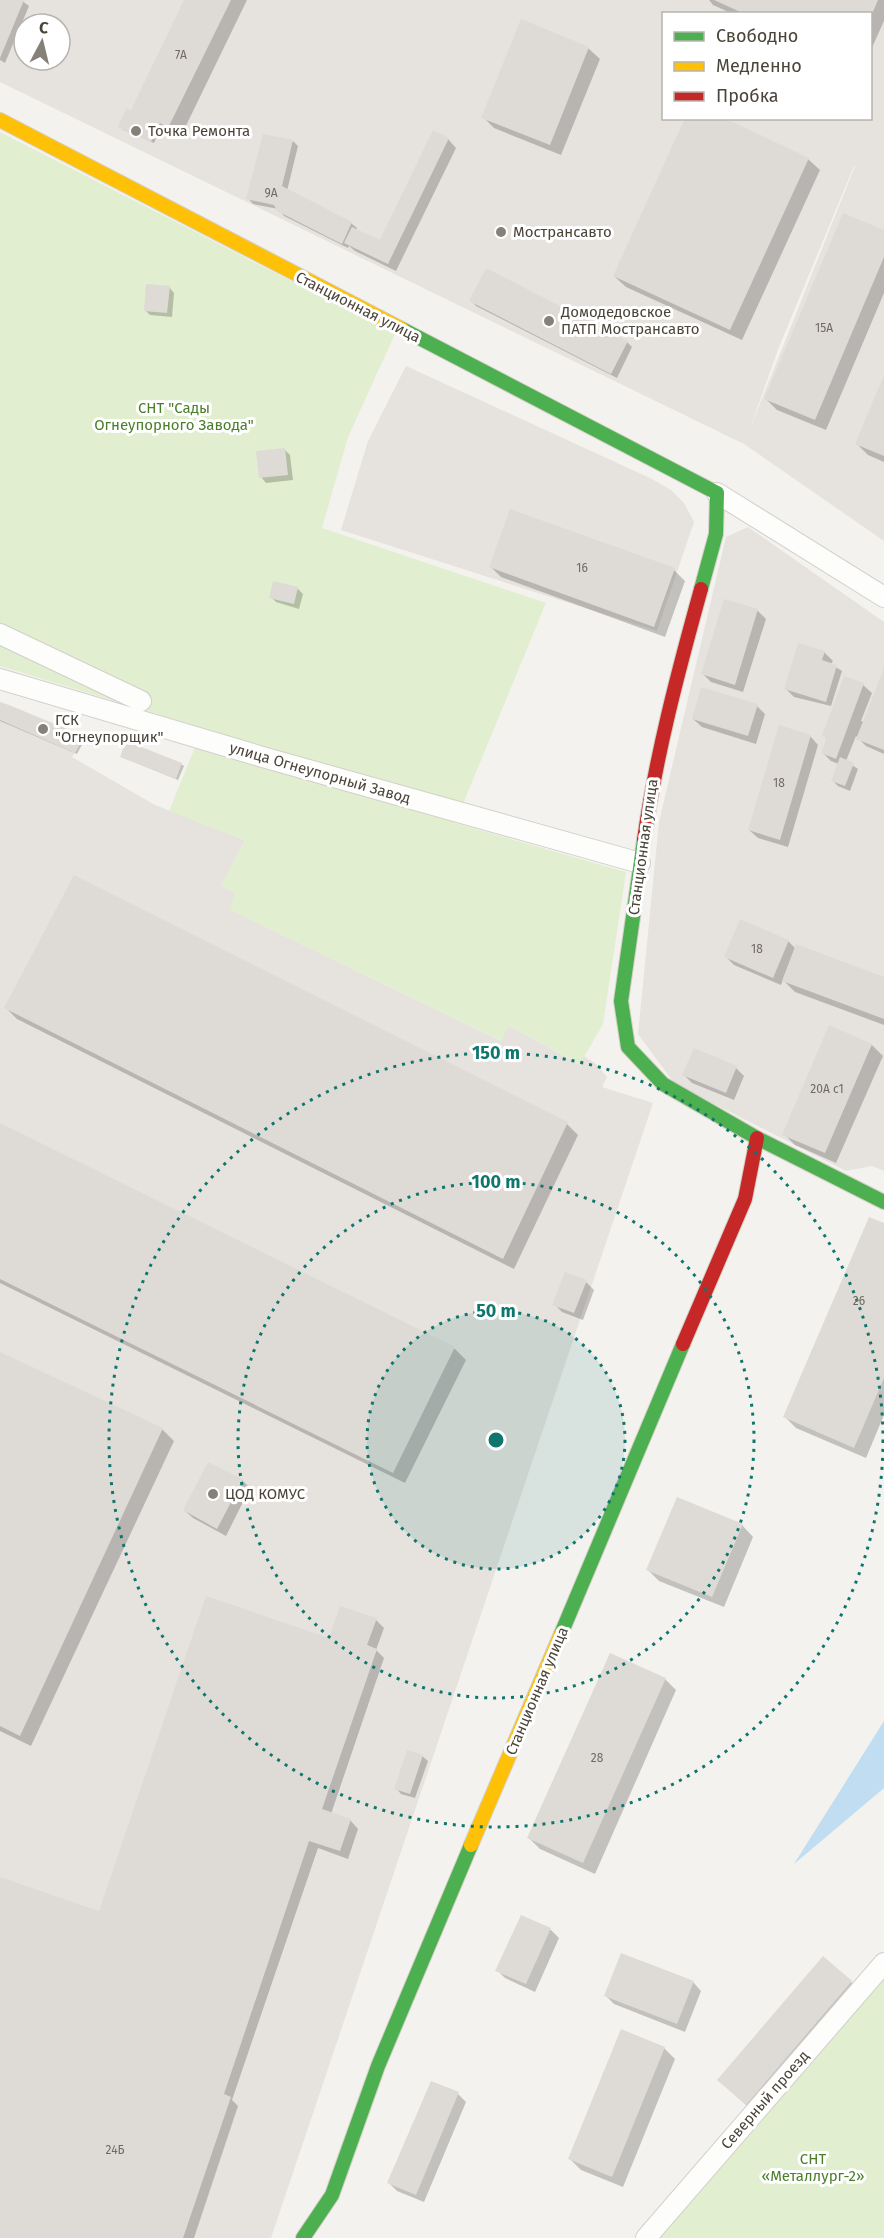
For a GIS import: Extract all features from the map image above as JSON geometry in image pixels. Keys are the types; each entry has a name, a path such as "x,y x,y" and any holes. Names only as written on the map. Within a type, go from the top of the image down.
{"street":[{"name":"Станционная улица","path":"0,120 717,493 884,597"},
{"name":"Станционная улица","path":"717,493 716,534 670,701 652,785 621,1001 628,1047 663,1084 757,1138 884,1202"},
{"path":"0,634 141,700"},
{"name":"улица Огнеупорный Завод","path":"0,679 266,759 640,863"},
{"name":"Станционная улица","path":"303,2238 332,2195 378,2066 745,1199 757,1138"},
{"name":"Северный проезд","path":"646,2238 884,1963"}],"shaded area":[{"path":"0,0 884,0 884,541 744,444 0,82","holes":["855,166 749,431 779,347"]},
{"path":"406,366 652,479 671,490 684,503 694,522 657,631 341,530 368,441"},
{"path":"748,527 884,622 884,1171 872,1166 846,1171 675,1084 638,1034 659,822 726,537"},
{"path":"0,720 75,753 72,757 155,805 245,840 221,886 235,893 231,910 501,1041 508,1025 579,1064 582,1055 596,1064 607,1077 602,1087 653,1103 271,2238 0,2238"}],"green space":[{"name":"СНТ \"Сады Огнеупорного Завода\"","path":"0,132 395,334 348,437 322,528 546,603 455,823 626,872 603,1024 580,1064 508,1025 502,1041 230,910 235,893 221,886 245,840 169,811 203,728 0,666"},
{"name":"СНТ «Металлург-2»","path":"884,1976 884,2238 657,2238"}],"water":[{"path":"884,1721 884,1788 794,1864"}],"building":[{"path":"0,0 24,0 19,12 12,12 12,29 0,58"},
{"path":"184,0 231,0 168,128 160,123 151,142 118,127 126,108 131,110"},
{"path":"714,0 878,0 872,14 872,12 741,12"},
{"path":"521,19 589,47 550,145 481,118"},
{"path":"684,120 728,120 809,158 730,330 613,276"},
{"path":"433,130 449,138 388,264 344,243 352,227 380,240"},
{"path":"263,134 293,140 282,186 352,222 342,244 277,211 274,205 246,199"},
{"path":"843,213 884,230 884,257 815,420 764,399"},
{"name":"Домодедовское ПАТП Мострансавто","path":"486,268 628,341 611,374 469,301"},
{"path":"146,284 170,286 167,313 144,311"},
{"path":"884,375 884,456 855,444"},
{"path":"285,448 288,475 259,478 256,451"},
{"path":"510,509 675,568 654,627 489,567"},
{"path":"273,581 298,587 294,604 269,598"},
{"path":"724,599 758,609 735,685 701,674"},
{"path":"798,643 825,651 822,660 837,665 826,702 784,689"},
{"path":"884,668 884,750 856,739"},
{"path":"844,676 864,683 836,759 821,753 827,737 822,736"},
{"path":"701,687 758,704 748,736 692,719"},
{"name":"ГСК \"Огнеупорщик\"","path":"0,702 84,736 75,753 0,720"},
{"path":"779,725 811,735 780,840 748,830"},
{"name":"ГСК \"Огнеупорщик\"","path":"126,741 182,763 176,779 120,757"},
{"path":"840,757 854,763 845,786 831,781"},
{"path":"74,875 568,1122 503,1259 4,1008"},
{"path":"740,919 789,940 773,978 724,957"},
{"path":"796,944 884,977 884,1019 782,981"},
{"path":"829,1025 872,1044 825,1153 782,1135"},
{"path":"694,1048 737,1066 726,1093 682,1075"},
{"path":"0,1123 455,1347 393,1473 0,1279"},
{"path":"869,1217 884,1223 884,1378 854,1448 783,1417"},
{"path":"565,1272 587,1280 574,1313 552,1305"},
{"path":"0,1352 163,1428 20,1736 0,1726"},
{"name":"ЦОД КОМУС","path":"208,1462 243,1479 217,1529 183,1510"},
{"path":"677,1497 743,1524 712,1597 646,1570"},
{"path":"206,1596 329,1638 340,1606 377,1618 367,1645 377,1649 322,1809 351,1819 340,1851 309,1841 224,2094 231,2097 183,2238 0,2238 0,1877 99,1911"},
{"path":"610,1653 666,1678 583,1863 527,1838"},
{"path":"407,1750 423,1755 410,1794 394,1789"},
{"path":"521,1915 551,1928 526,1984 495,1971"},
{"path":"621,1953 694,1981 677,2024 604,1996"},
{"path":"823,1956 852,1981 746,2105 717,2080"},
{"path":"621,2029 665,2047 612,2177 568,2159"},
{"path":"431,2081 459,2092 416,2195 387,2183"}],"traffic: fast":[{"path":"402,329 717,493 716,534 701,589"},
{"path":"644,840 621,1001 628,1047 663,1084 757,1138 884,1202"},
{"path":"561,1634 683,1344"},
{"path":"303,2238 332,2195 378,2066 471,1845"}],"traffic: slow":[{"path":"0,120 402,329"},
{"path":"471,1845 561,1634"}],"traffic: jam":[{"path":"644,840 661,745 701,589"},
{"path":"683,1344 745,1199 757,1138"}],"place":[{"name":"Точка Ремонта","path":"136,131"},
{"name":"Мострансавто","path":"501,232"},
{"name":"Домодедовское ПАТП Мострансавто","path":"549,321"},
{"name":"ГСК \"Огнеупорщик\"","path":"43,729"},
{"name":"ЦОД КОМУС","path":"213,1494"}]}
